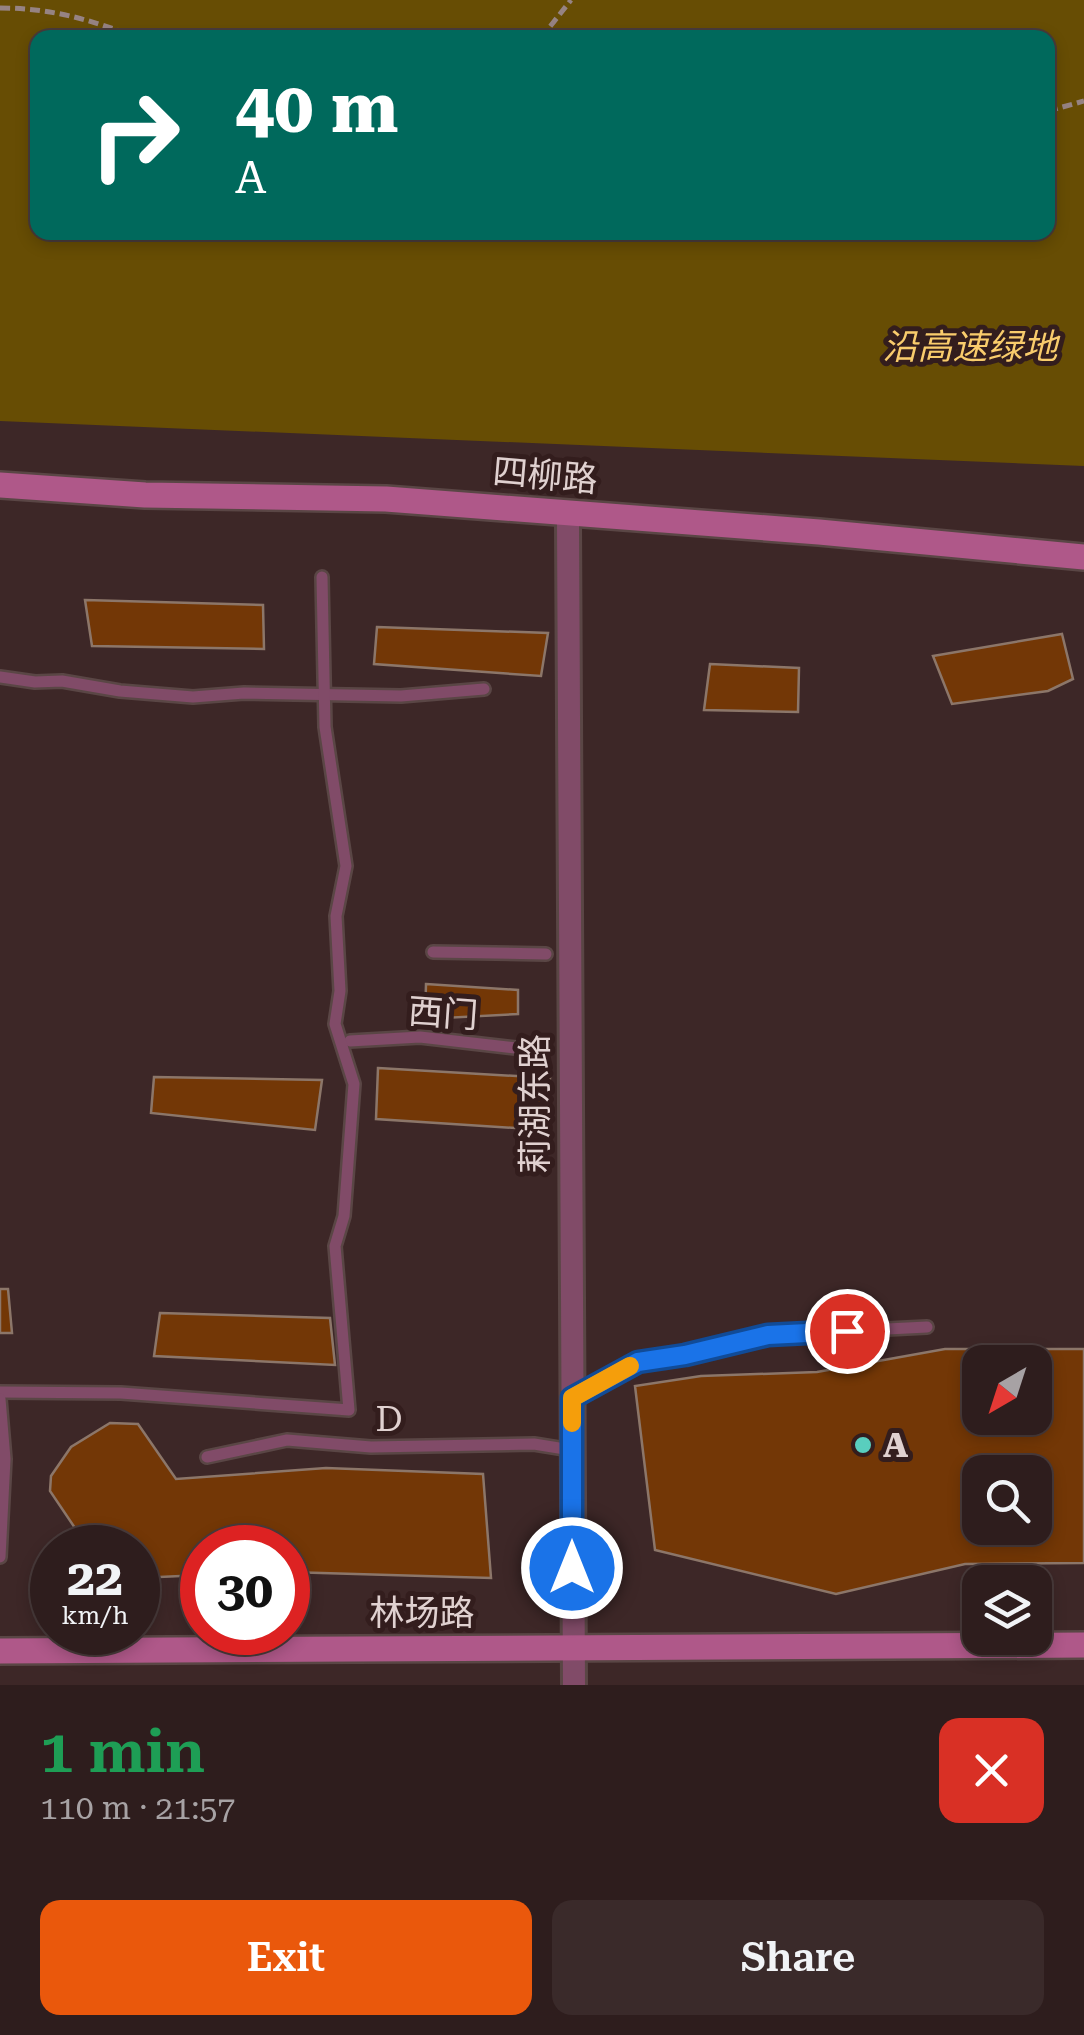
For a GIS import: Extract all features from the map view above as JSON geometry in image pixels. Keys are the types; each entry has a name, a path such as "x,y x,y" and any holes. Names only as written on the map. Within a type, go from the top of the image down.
{"street":[{"name":"四柳路","path":"0,485 145,494 386,499 819,532 1084,558"},
{"name":"莉湖东路","path":"568,522 574,1685"},
{"name":"林场路","path":"0,1651 1084,1644"}],"lane":[{"path":"0,1557 5,1459 0,1396 121,1392 348,1410 335,1246 344,1216 354,1084 335,1024 340,990 336,916 346,866 325,727 322,577"},
{"path":"0,677 193,697 244,693 401,696 484,689"},
{"path":"433,952 546,954"},
{"name":"西门","path":"350,1041 420,1037 533,1050"},
{"path":"572,1398 638,1362 768,1335 927,1326"},
{"name":"D","path":"207,1457 287,1440 372,1447 534,1444 572,1450"}],"path":[{"path":"26,8 28,0"},
{"path":"547,30 571,0"},
{"path":"0,8 26,8 98,20 121,30"},
{"path":"1055,109 1084,101"}],"green space":[{"name":"沿高速绿地","path":"0,0 1084,0 1084,466 0,421"}],"building":[{"path":"85,600 263,605 264,649 92,646"},
{"path":"377,627 548,633 541,676 374,664"},
{"path":"1062,634 1073,679 1048,691 952,704 933,656"},
{"path":"710,664 799,668 798,712 704,710"},
{"path":"426,984 518,990 518,1014 425,1019"},
{"path":"378,1068 550,1078 546,1130 376,1119"},
{"path":"154,1077 322,1080 315,1130 151,1113"},
{"path":"0,1289 8,1289 12,1333 0,1333"},
{"path":"160,1313 330,1318 335,1365 154,1356"},
{"name":"A","path":"962,1349 962,1435 1052,1435 1052,1349 1084,1349 1084,1563 965,1564 836,1594 655,1550 635,1386 701,1376 817,1372"},
{"path":"110,1423 138,1424 176,1479 326,1468 483,1474 491,1578 310,1573 310,1525 180,1525 180,1576 160,1577 160,1525 73,1525 50,1491 51,1476 71,1447"}],"slow traffic":[{"path":"572,1423 572,1398 630,1366"}],"place":[{"name":"A","path":"863,1445"}],"route":[{"path":"572,1568 572,1398 638,1362 768,1335 847,1331"}]}
